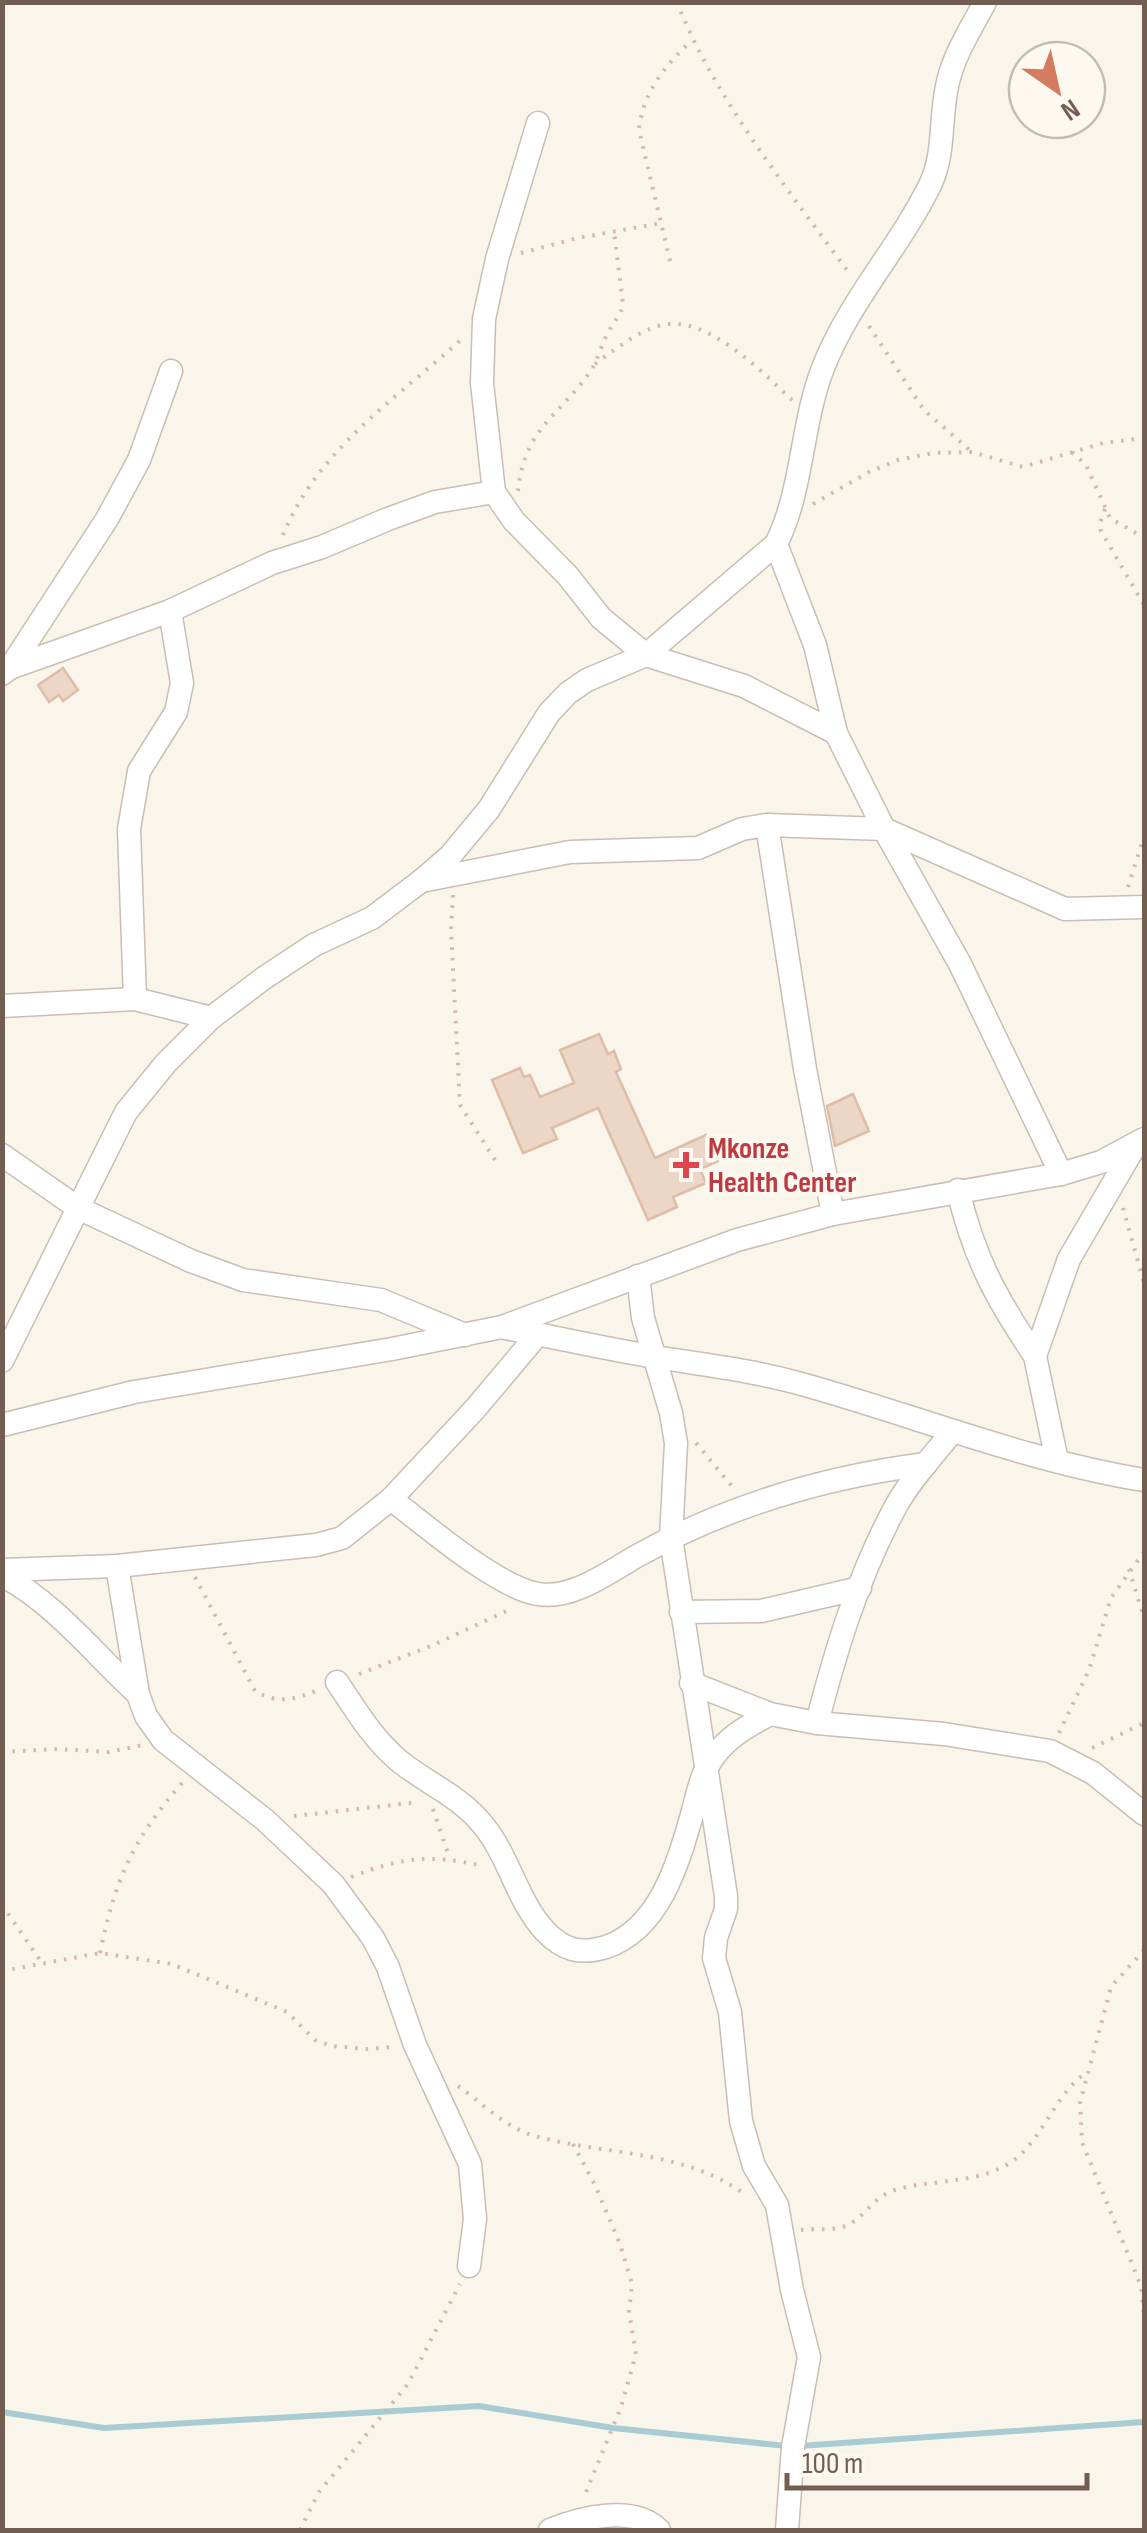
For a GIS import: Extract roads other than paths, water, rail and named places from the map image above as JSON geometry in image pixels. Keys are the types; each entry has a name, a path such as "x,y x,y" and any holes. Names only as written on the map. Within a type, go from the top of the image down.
{"street":[{"path":"2,1361 126,1112 166,1063 212,1018 302,953 372,918 421,881 450,856 489,809 550,714 568,693 598,674 646,655 776,544 788,520 808,414 823,368 932,181 941,150 948,78 985,2"},
{"path":"538,123 497,259 484,319 482,383 494,492 514,521 568,576 601,618 646,655 744,686 836,732"},
{"path":"6,671 115,504 138,460 171,371"},
{"path":"6,671 170,610 272,563 435,502 494,492"},
{"path":"776,544 815,644 836,732 960,964 1062,1174"},
{"path":"135,999 128,828 139,770 176,712 182,683 170,610"},
{"path":"421,881 570,852 698,848 742,829 767,824 884,828 1047,904 1078,910 1134,907"},
{"path":"767,824 805,1069 834,1214"},
{"path":"2,1006 135,999 212,1018"},
{"path":"2,1424 134,1392 502,1327 737,1240 834,1214 1062,1174 1101,1162 1140,1143"},
{"path":"1035,1356 1069,1260 1114,1180 1140,1143"},
{"path":"2,1155 78,1208 191,1262 243,1280 381,1300 466,1334"},
{"path":"958,1190 984,1273 1035,1356 1057,1461"},
{"path":"638,1276 643,1318 670,1413 676,1473 670,1538 726,1896 714,1958 730,2012 741,2121 754,2166 778,2205 780,2232 809,2357 793,2446 787,2530"},
{"path":"502,1327 796,1383 952,1432 1144,1480"},
{"path":"2,1572 117,1566 316,1545 342,1538 392,1499 538,1334"},
{"path":"817,1724 834,1656 897,1503 952,1432"},
{"path":"392,1499 463,1554 513,1584 539,1594 567,1592 670,1538 802,1486 868,1471 926,1464"},
{"path":"117,1566 138,1694 146,1716 162,1740 265,1820 333,1884 373,1938 388,1967 415,2045 470,2164 475,2219 469,2266"},
{"path":"2,1572 48,1606 138,1694"},
{"path":"681,1612 723,1614 761,1610 860,1588"},
{"path":"337,1682 384,1747 470,1810 494,1841 544,1930 568,1950 586,1953 612,1944 640,1924 663,1894 680,1855 705,1770 722,1744 770,1714"},
{"path":"692,1683 770,1714 817,1724 944,1734 1060,1755 1144,1814"},
{"path":"550,2530 574,2520 622,2516 640,2518 660,2530"}],"waterway":[{"path":"2,2412 104,2428 479,2406 613,2428 787,2446"},
{"path":"799,2446 1144,2422"}],"place":[{"name":"Mkonze Health Center","path":"686,1165"}]}
